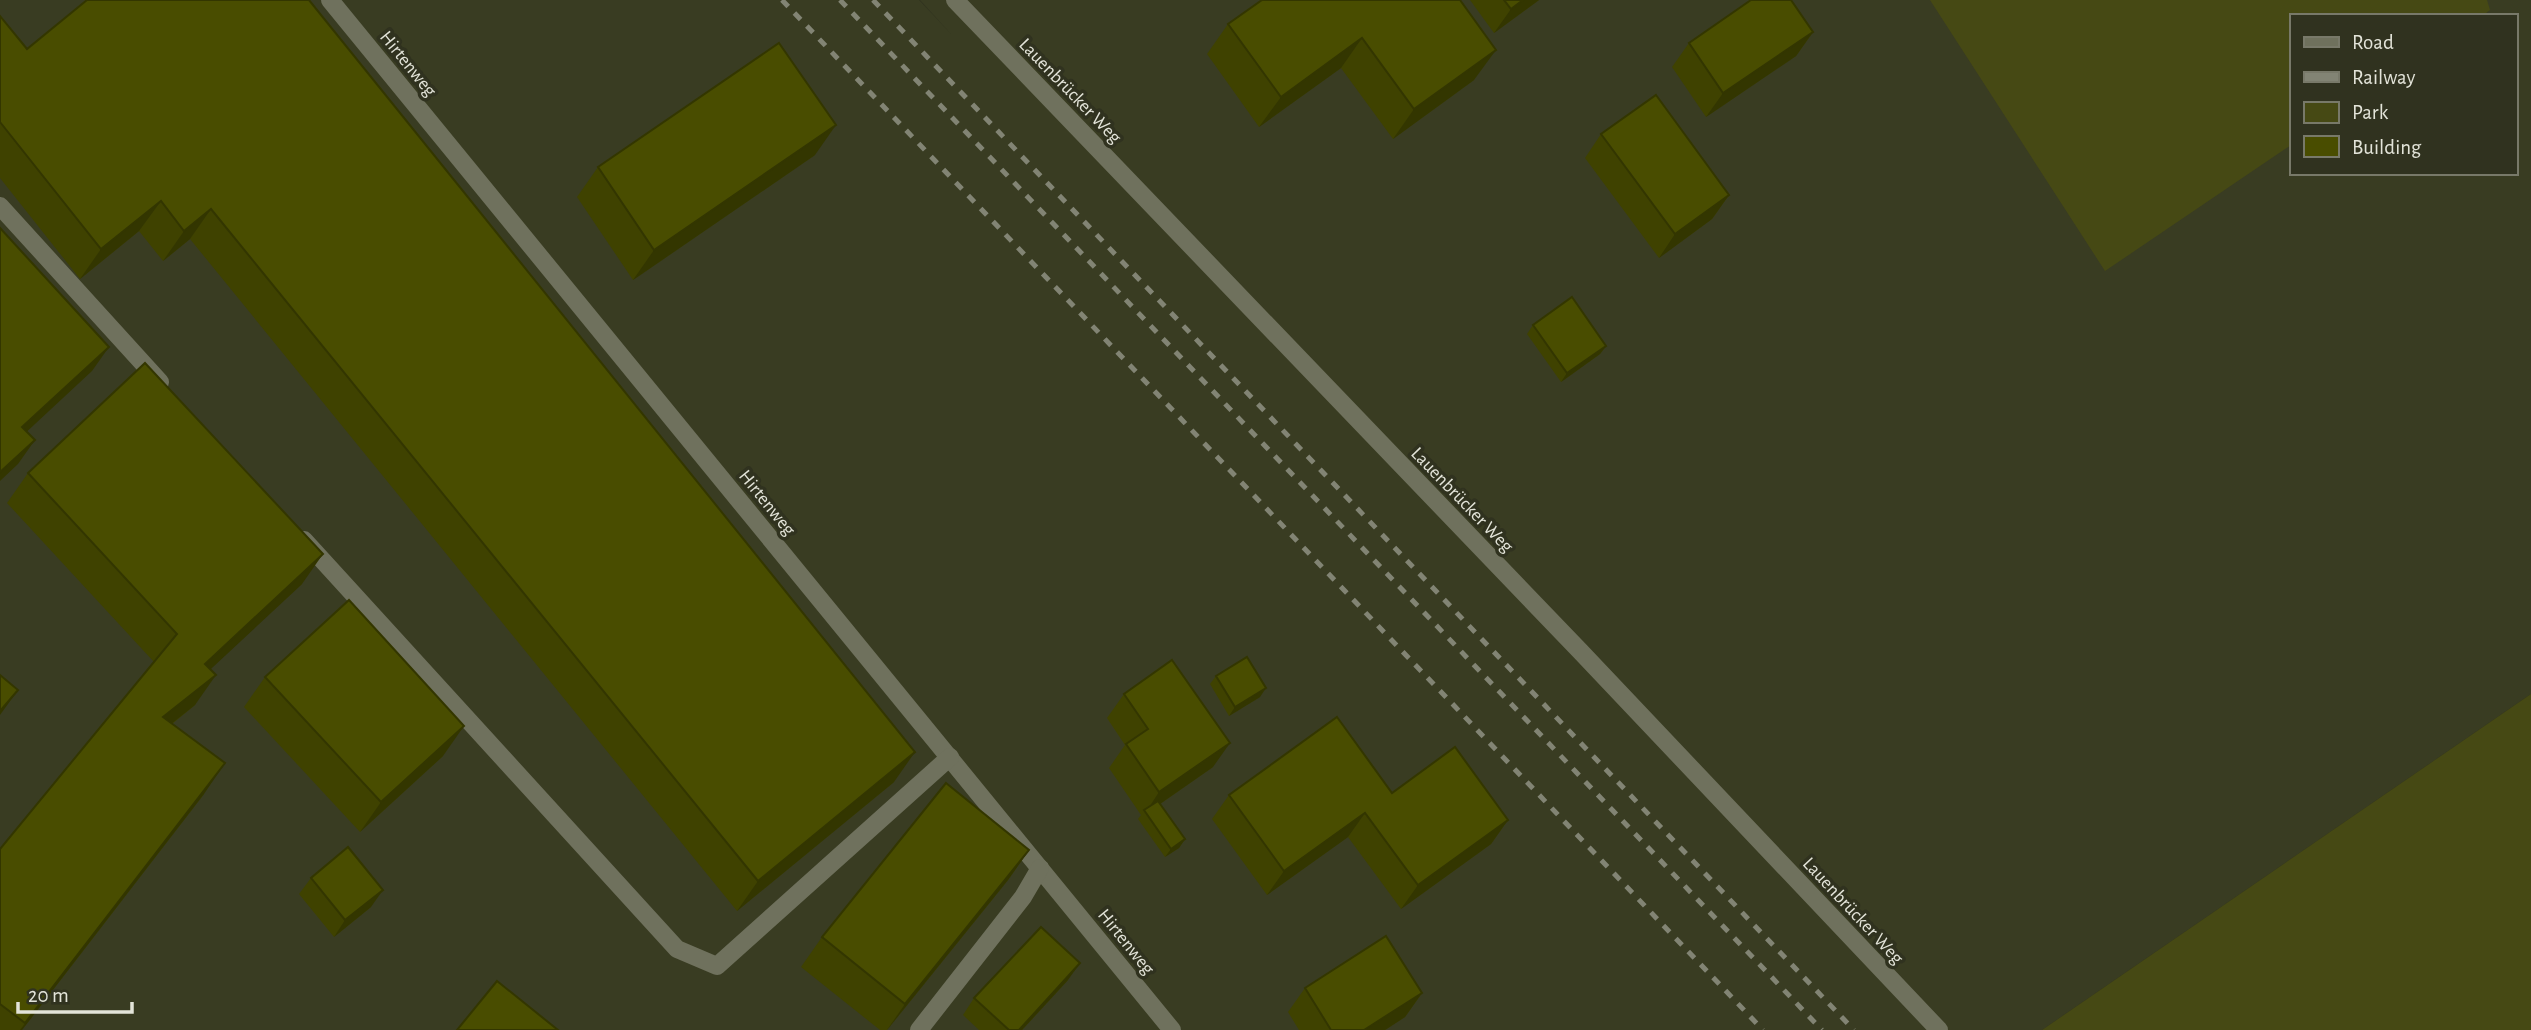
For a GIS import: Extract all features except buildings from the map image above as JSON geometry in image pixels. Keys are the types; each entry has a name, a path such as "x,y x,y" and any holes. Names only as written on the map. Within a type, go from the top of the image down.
{"street":[{"name":"Hirtenweg","path":"330,0 1172,1030"},
{"name":"Lauenbrücker Weg","path":"955,0 1939,1030"},
{"path":"0,205 169,391"},
{"path":"291,525 677,949 717,966 950,757"},
{"path":"919,1030 1023,897 1040,868"}],"shaded area":[{"path":"0,0 919,0 952,35 920,0 2531,0 2531,694 2042,1030 0,1030"}],"green space":[{"path":"1930,0 2487,0 2490,10 2485,14 2290,14 2290,146 2105,271"},
{"path":"2531,694 2531,1030 2042,1030"}],"railway":[{"path":"782,0 1763,1030"},
{"path":"840,0 1822,1030"},
{"path":"873,0 1854,1030"}]}
